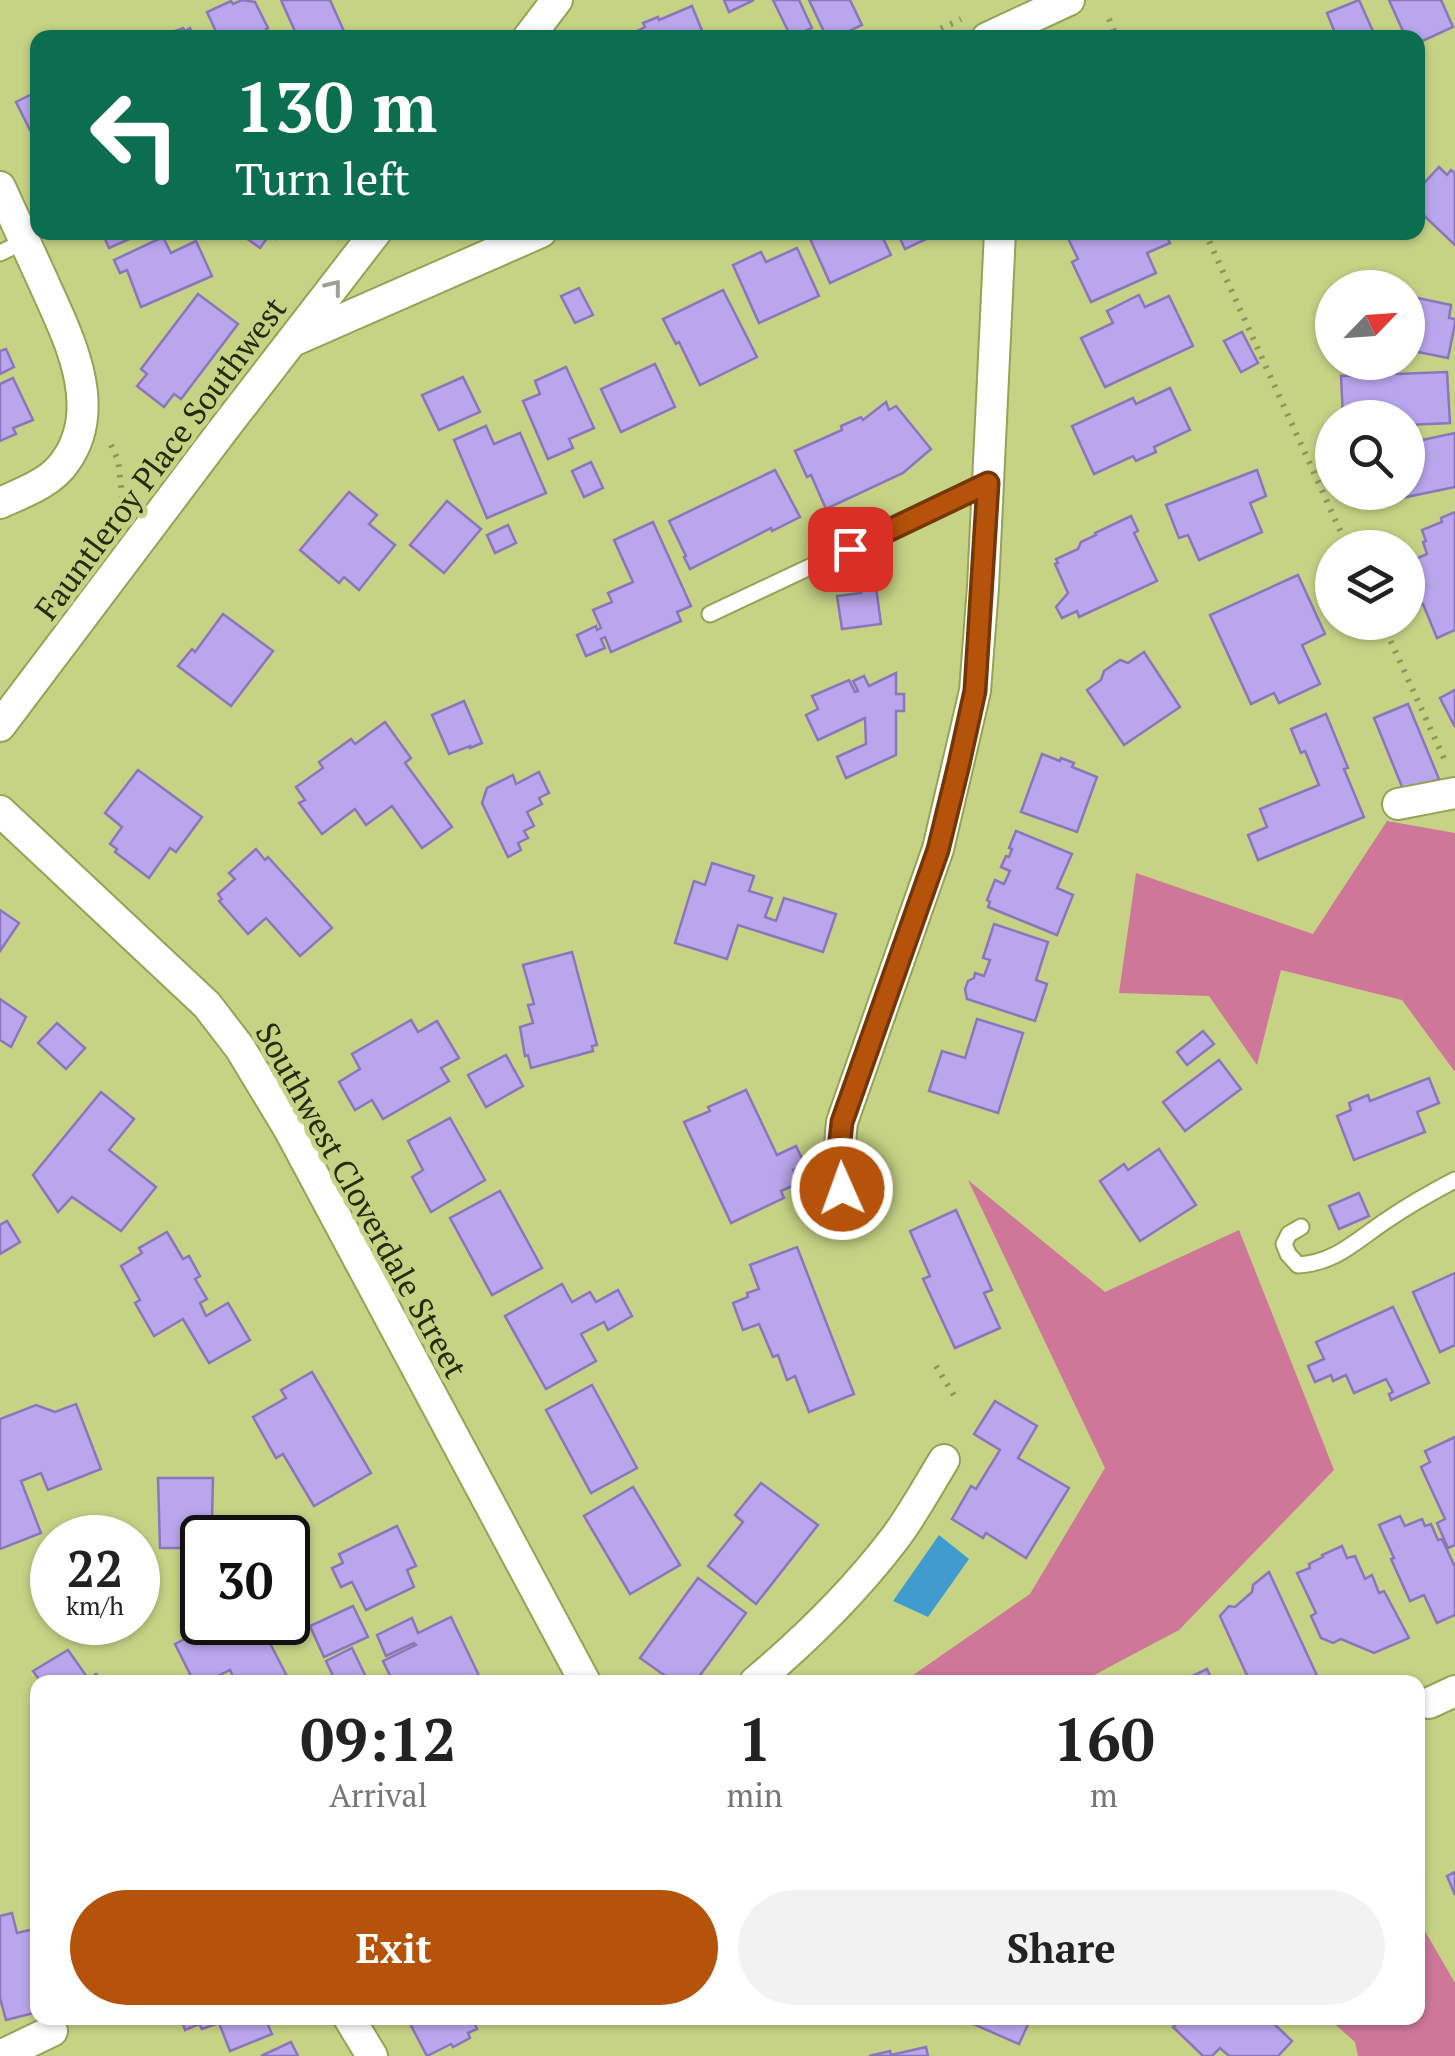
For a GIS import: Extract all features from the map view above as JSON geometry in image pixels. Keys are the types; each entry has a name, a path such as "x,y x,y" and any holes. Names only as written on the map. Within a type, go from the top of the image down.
{"street":[{"path":"534,30 557,0"},
{"path":"1008,30 1068,0"},
{"path":"0,187 12,247 70,342 81,386 82,414 77,440 64,465 38,485 0,503"},
{"name":"Fauntleroy Place Southwest","path":"0,726 370,240"},
{"path":"292,342 523,240"},
{"path":"851,1215 838,1159 842,1122 938,850 975,691 1000,240"},
{"path":"1398,804 1454,785"},
{"name":"Southwest Cloverdale Street","path":"0,811 207,1005 240,1048 289,1129 581,1675"},
{"path":"763,1675 817,1628 853,1588 895,1538 944,1460"},
{"path":"353,2025 372,2056"},
{"path":"0,2056 52,2031"}],"lane":[{"path":"710,614 988,483"},
{"path":"1301,1227 1289,1234 1284,1244 1298,1265 1343,1253 1387,1220 1455,1180"}],"path":[{"path":"1109,20 1113,30"},
{"path":"1209,240 1340,530"},
{"path":"108,439 118,460 124,517"},
{"path":"1390,640 1454,785"},
{"path":"936,1366 955,1397"}],"shaded area":[{"path":"1387,821 1455,833 1455,1072 1402,1000 1281,970 1257,1065 1209,996 1119,993 1136,873 1313,934"},
{"path":"968,1180 1105,1292 1239,1230 1334,1470 1179,1630 1094,1675 913,1675 1030,1594 1105,1468"},
{"path":"1425,1931 1455,1983 1455,2056 1358,2056 1355,2042 1336,2025 1425,2025"}],"water":[{"path":"939,1535 969,1559 928,1617 893,1601"}],"building":[{"path":"242,0 255,2 268,28 215,30 207,12 231,1 233,4"},
{"path":"281,0 330,0 343,30 294,30"},
{"path":"724,0 754,0 729,12"},
{"path":"773,0 799,0 812,28 788,30"},
{"path":"809,0 850,0 862,25 852,30 823,30"},
{"path":"1359,0 1372,30 1334,30 1327,13"},
{"path":"1389,0 1441,0 1453,27 1425,40 1425,30 1402,30"},
{"path":"692,6 702,30 639,30 645,27 643,23 658,17 659,20"},
{"path":"30,95 30,130 16,102"},
{"path":"1439,167 1447,175 1451,170 1455,173 1455,245 1425,217 1425,182"},
{"path":"106,240 127,240 109,248"},
{"path":"157,240 164,240 171,253 196,241 212,276 141,307 127,270 120,273 114,260"},
{"path":"249,240 266,240 260,248"},
{"path":"811,240 884,240 891,255 830,283"},
{"path":"901,240 924,240 905,249"},
{"path":"1069,240 1170,243 1147,253 1156,273 1091,302 1072,262 1078,259"},
{"path":"797,248 819,296 759,323 733,265 761,252 766,262"},
{"path":"579,288 593,315 575,323 561,296"},
{"path":"723,290 757,357 700,385 663,319"},
{"path":"198,294 238,324 181,399 174,394 164,407 137,386 147,374 141,369"},
{"path":"1139,295 1145,307 1169,296 1193,346 1105,387 1081,338 1113,323 1107,311"},
{"path":"1425,300 1451,305 1449,318 1455,319 1455,324 1448,358 1425,353"},
{"path":"1242,332 1258,363 1241,372 1224,341"},
{"path":"6,349 14,367 0,374 0,351"},
{"path":"655,364 675,407 621,432 601,389"},
{"path":"566,367 594,428 569,439 573,448 548,459 523,401 540,394 535,381"},
{"path":"1447,372 1450,423 1425,424 1425,400 1342,400 1341,380 1425,380 1425,373"},
{"path":"463,377 480,412 439,430 422,395"},
{"path":"13,378 33,420 13,428 16,434 0,441 0,384"},
{"path":"1170,388 1190,430 1154,447 1156,452 1136,461 1133,456 1094,474 1072,426 1133,398 1136,404"},
{"path":"886,402 889,410 896,406 931,449 903,473 826,509 795,451 842,430 841,426 861,417 863,420"},
{"path":"486,426 494,444 520,433 546,493 487,518 454,440"},
{"path":"1455,433 1455,487 1425,493 1425,439"},
{"path":"591,462 603,488 584,497 572,471"},
{"path":"775,470 800,517 690,569 669,521"},
{"path":"1257,470 1266,496 1250,503 1262,532 1199,560 1188,535 1179,538 1166,505"},
{"path":"349,492 377,515 369,524 395,545 359,590 344,577 339,583 300,550"},
{"path":"447,501 481,529 444,573 410,545"},
{"path":"1455,512 1455,630 1437,638 1425,609 1427,554 1422,530 1442,522 1441,518"},
{"path":"1131,516 1138,531 1134,533 1157,581 1079,617 1077,611 1062,618 1056,607 1068,593 1056,559 1078,549 1081,542 1095,533"},
{"path":"653,522 691,606 677,612 681,621 611,652 605,637 601,639 605,648 586,656 577,635 596,626 597,630 601,628 593,610 612,602 608,593 633,582 614,540"},
{"path":"508,525 516,543 495,553 487,535"},
{"path":"1298,575 1315,612 1315,639 1302,645 1320,684 1279,703 1274,693 1251,704 1210,615"},
{"path":"876,587 881,624 842,629 837,596"},
{"path":"223,614 273,651 231,706 178,666 192,649 195,652"},
{"path":"1144,652 1180,707 1124,745 1087,690 1120,660 1128,663"},
{"path":"896,673 896,694 904,694 904,711 896,711 896,755 846,778 837,757 866,744 865,718 818,740 806,715 818,709 812,696 849,680 855,692 858,691 853,681 864,676 869,686"},
{"path":"1455,690 1455,727 1440,698"},
{"path":"464,701 482,743 449,754 432,715"},
{"path":"1408,704 1439,779 1405,794 1374,718"},
{"path":"1326,714 1364,817 1258,860 1248,835 1267,827 1260,809 1319,785 1291,729"},
{"path":"385,722 411,758 405,763 452,827 422,848 392,806 366,825 355,809 322,834 299,803 305,800 296,787 323,768 319,762 351,739 355,744"},
{"path":"1042,754 1074,763 1072,767 1097,777 1077,832 1021,812"},
{"path":"138,770 202,817 176,852 170,848 149,878 115,852 117,849 110,844 122,827 105,813"},
{"path":"539,772 549,793 539,798 542,804 527,812 534,826 524,831 528,838 518,843 521,850 508,857 482,803 487,788 513,775 516,784"},
{"path":"1016,831 1072,854 1057,888 1073,895 1057,935 988,907 995,880 1004,884 1010,871 1001,867 1009,857"},
{"path":"256,849 265,860 268,857 332,928 300,956 266,918 248,934 219,901 222,899 218,894 235,879 229,873"},
{"path":"712,863 754,876 749,891 772,898 765,917 776,921 784,898 836,914 823,952 738,925 727,959 675,943 694,881 705,885"},
{"path":"0,910 19,923 0,951"},
{"path":"994,924 1048,942 1036,980 1047,984 1035,1021 967,999 968,981 975,973 984,976 990,960 983,958"},
{"path":"572,952 597,1045 592,1046 593,1051 531,1068 520,1027 533,1023 528,1005 534,1004 523,965"},
{"path":"0,999 26,1017 11,1047 0,1040"},
{"path":"977,1019 1023,1033 998,1113 929,1091 942,1051 965,1058"},
{"path":"411,1020 418,1032 437,1021 459,1058 441,1068 449,1081 383,1119 372,1100 355,1110 339,1082 360,1069 352,1054"},
{"path":"57,1023 85,1048 66,1069 38,1043"},
{"path":"1203,1031 1214,1044 1187,1065 1177,1052"},
{"path":"506,1055 523,1086 486,1107 468,1075"},
{"path":"1219,1060 1241,1089 1185,1131 1163,1102"},
{"path":"1429,1078 1439,1103 1417,1112 1425,1132 1354,1160 1337,1116 1351,1110 1349,1103 1368,1095 1370,1101"},
{"path":"746,1090 777,1155 796,1146 805,1165 793,1170 799,1183 781,1191 784,1198 731,1223 684,1122"},
{"path":"101,1092 134,1119 109,1150 156,1187 121,1231 72,1197 58,1212 33,1175"},
{"path":"450,1118 485,1180 431,1212 412,1177 423,1170 408,1141"},
{"path":"1159,1149 1196,1205 1140,1241 1100,1181 1124,1164 1128,1170"},
{"path":"500,1191 542,1268 492,1295 450,1218"},
{"path":"1359,1193 1369,1216 1339,1229 1329,1206"},
{"path":"956,1210 992,1290 984,1293 1000,1328 955,1348 923,1279 930,1276 910,1231"},
{"path":"7,1221 20,1242 0,1254 0,1225"},
{"path":"167,1232 183,1259 189,1256 200,1276 195,1279 207,1299 200,1303 206,1316 228,1303 250,1340 209,1363 183,1319 154,1336 135,1303 140,1300 121,1266 142,1253 139,1248"},
{"path":"797,1247 854,1394 809,1412 795,1376 787,1380 778,1355 773,1357 759,1324 743,1330 733,1303 759,1289 750,1265"},
{"path":"1455,1273 1455,1345 1440,1352 1413,1292"},
{"path":"562,1284 572,1302 590,1292 596,1302 618,1290 632,1316 608,1330 604,1322 581,1334 596,1361 546,1389 505,1316"},
{"path":"1393,1307 1429,1383 1391,1400 1389,1394 1393,1392 1386,1379 1354,1393 1346,1375 1333,1381 1331,1375 1315,1382 1308,1366 1324,1359 1316,1342"},
{"path":"312,1372 371,1473 314,1506 283,1454 276,1458 253,1417 286,1398 281,1390"},
{"path":"592,1385 637,1468 591,1493 546,1410"},
{"path":"995,1401 1037,1426 1018,1458 1069,1488 1026,1558 986,1533 983,1538 952,1519 971,1486 976,1489 1000,1450 974,1434"},
{"path":"76,1404 101,1469 48,1490 41,1473 21,1481 34,1515 30,1515 30,1537 0,1549 0,1419 36,1405 55,1412"},
{"path":"1455,1437 1455,1545 1448,1548 1437,1523 1445,1519 1421,1467 1430,1462 1425,1451"},
{"path":"158,1478 213,1478 212,1515 180,1515 180,1548 160,1548"},
{"path":"761,1483 818,1525 756,1604 708,1566 743,1522 735,1515"},
{"path":"633,1487 680,1565 630,1594 584,1516"},
{"path":"1400,1516 1405,1526 1422,1519 1425,1526 1431,1524 1438,1540 1442,1539 1455,1567 1455,1615 1437,1623 1424,1595 1410,1601 1379,1525"},
{"path":"397,1526 416,1566 407,1570 414,1587 366,1610 352,1582 341,1587 332,1568 343,1563 339,1554"},
{"path":"1342,1546 1347,1558 1355,1556 1365,1579 1372,1575 1379,1593 1384,1591 1409,1638 1374,1653 1341,1639 1333,1643 1321,1638 1311,1616 1316,1613 1297,1573"},
{"path":"1269,1572 1317,1675 1247,1675 1220,1616 1252,1592 1253,1585"},
{"path":"698,1578 746,1613 700,1675 664,1675 640,1658"},
{"path":"353,1606 368,1637 324,1657 310,1626"},
{"path":"451,1617 479,1675 390,1675 383,1661 416,1645 386,1656 377,1635 412,1618 418,1633"},
{"path":"175,1644 271,1645 286,1675 232,1675 230,1670 220,1675 190,1675"},
{"path":"352,1648 365,1675 333,1675 326,1661"},
{"path":"68,1650 86,1675 36,1675 33,1671"},
{"path":"1455,1872 1455,1895 1447,1876"},
{"path":"12,1913 17,1933 30,1930 30,2014 6,2020 0,1998 0,1916"},
{"path":"220,2025 268,2025 272,2034 230,2051"},
{"path":"411,2025 475,2025 477,2029 468,2033 470,2038 427,2056"},
{"path":"975,2025 1028,2025 1019,2044"},
{"path":"1275,2025 1292,2041 1278,2056 1229,2056 1220,2048 1212,2056 1203,2056 1173,2027"},
{"path":"291,2042 298,2056 261,2056"},
{"path":"926,2047 928,2056 869,2056 890,2051 891,2055"}],"route":[{"path":"842,1189 838,1159 842,1122 938,850 975,691 988,483 850,549"}]}
